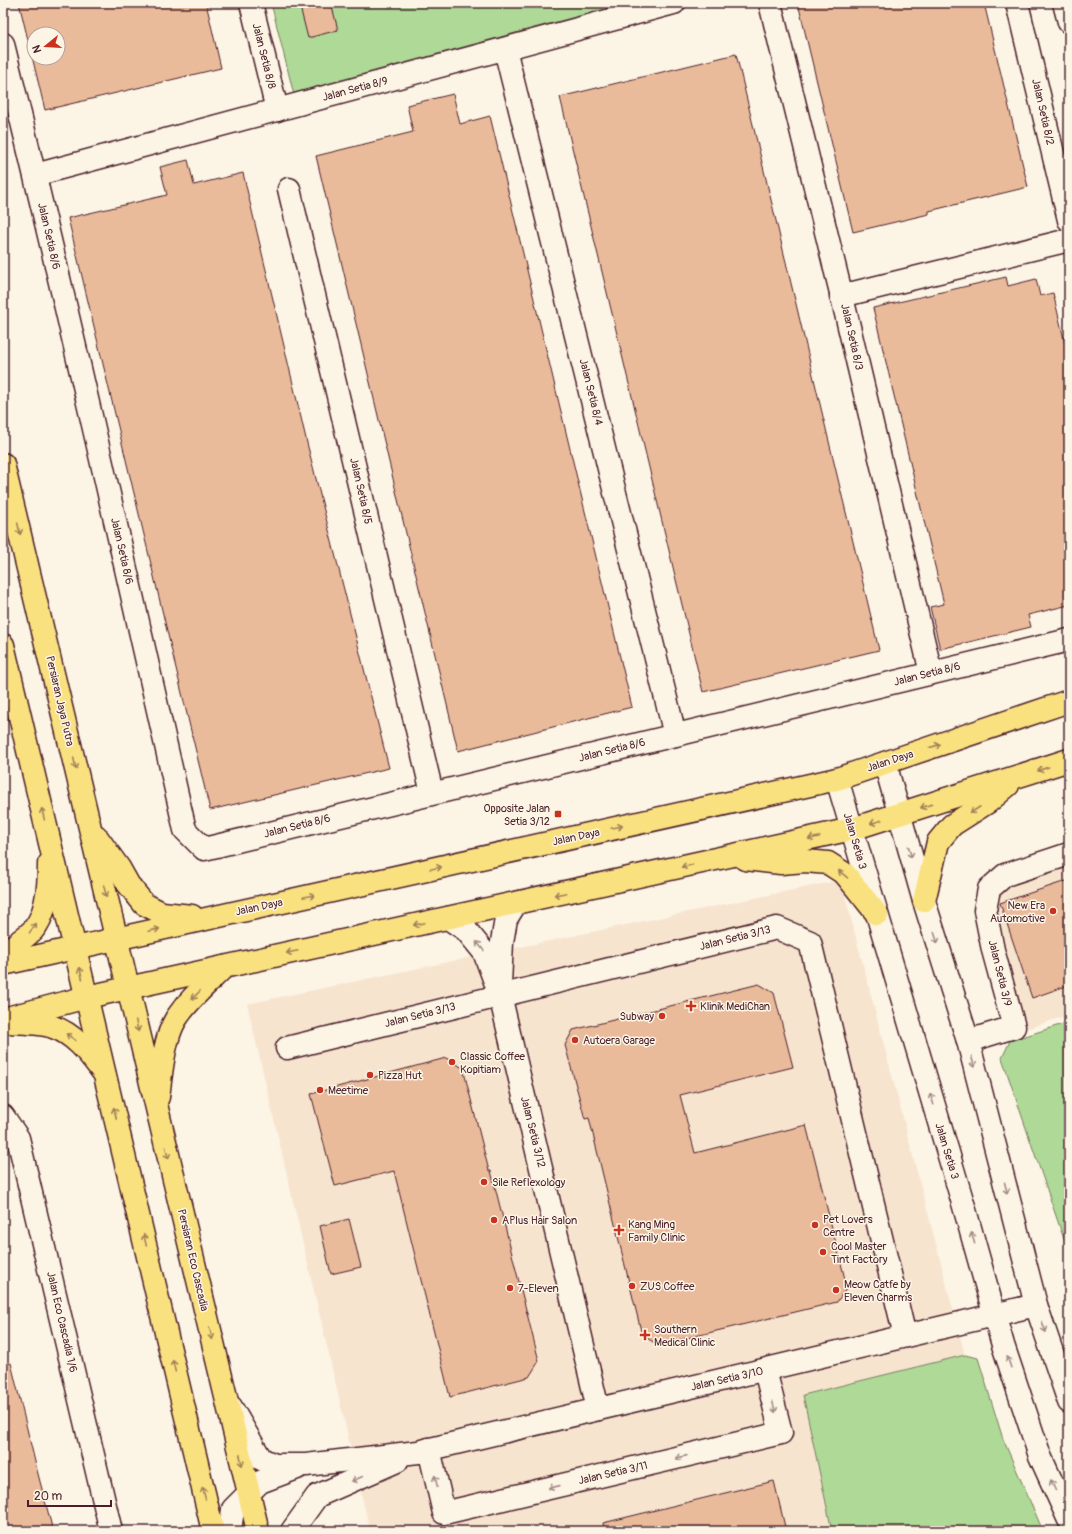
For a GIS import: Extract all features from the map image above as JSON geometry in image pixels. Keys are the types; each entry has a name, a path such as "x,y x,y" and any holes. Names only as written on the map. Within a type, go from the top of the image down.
{"main road":[{"name":"Persiaran Jaya Putra","path":"3,464 128,989"},
{"path":"3,645 213,1531"},
{"name":"Jalan Daya","path":"3,964 837,779 1069,701"},
{"path":"3,1020 87,998 224,967 852,830 1069,760"},
{"path":"924,901 938,842 952,825 988,802 1017,777"},
{"path":"90,827 119,868 128,884 144,904 162,913 208,918"},
{"path":"3,953 21,941 34,929 44,908 49,884 50,840"},
{"path":"725,857 782,863 805,861 828,863 845,874 877,914"},
{"path":"156,1106 166,1049 175,1020 193,998 224,967"},
{"name":"Persiaran Eco Cascadia","path":"128,989 258,1531"},
{"path":"3,1020 53,1027 68,1034 93,1058 106,1076"}],"street":[{"name":"Jalan Setia 8/8","path":"251,3 277,110"},
{"name":"Jalan Setia 8/9","path":"35,175 674,3"},
{"name":"Jalan Setia 8/3","path":"770,3 844,305 931,673"},
{"name":"Jalan Setia 8/2","path":"1017,3 1069,220"},
{"path":"1064,3 1069,22"},
{"path":"3,44 35,175"},
{"name":"Jalan Setia 8/4","path":"505,49 675,735"},
{"name":"Jalan Setia 8/6","path":"35,175 185,830 204,849 1069,640"},
{"name":"Jalan Setia 8/5","path":"289,189 432,793"},
{"path":"841,296 1069,240"},
{"path":"885,763 924,901 968,1041 1036,1305 1069,1402"},
{"name":"Jalan Setia 3","path":"837,779 1003,1346 1040,1456 1069,1520"},
{"name":"Jalan Setia 3/9","path":"968,1041 1014,1027 993,950 986,910 989,889 1005,874 1069,854"},
{"path":"500,995 502,942 506,919 516,903"},
{"path":"448,918 466,930 484,952 500,995"},
{"name":"Jalan Setia 3/13","path":"287,1048 777,928 810,942 905,1336"},
{"name":"Jalan Setia 3/12","path":"500,995 598,1409"},
{"name":"Jalan Eco Cascadia 1/6","path":"3,1116 18,1138 112,1531"},
{"name":"Jalan Setia 3/10","path":"423,1450 1036,1305"},
{"name":"Jalan Setia 3/11","path":"423,1450 444,1513 781,1433 764,1370"},
{"path":"226,1397 262,1460 275,1465 306,1465 423,1450"},
{"path":"292,1531 317,1496 423,1450"},
{"path":"230,1531 233,1509 260,1482 306,1465"}],"shaded area":[{"path":"1069,843 1069,1015 1005,1036 982,884 1001,865"},
{"path":"841,880 965,1355 803,1395 832,1531 370,1531 247,1004"}],"green space":[{"path":"271,3 637,3 294,95"},
{"path":"1069,1022 1069,1254 1002,1058 1010,1041"},
{"path":"965,1355 978,1358 1003,1439 1043,1531 832,1531 803,1395"}],"building":[{"path":"19,3 206,3 221,68 45,110 34,66 66,66 66,26 26,26 26,32"},
{"path":"299,3 331,3 338,30 308,38"},
{"path":"798,3 984,3 1028,187 929,211 929,214 853,232"},
{"path":"736,54 879,650 703,692 560,97"},
{"path":"453,94 460,124 490,116 632,707 458,751 316,156 413,132 407,105"},
{"path":"188,160 194,185 243,173 307,443 389,768 210,810 68,218 167,195 160,167"},
{"path":"1006,277 1008,286 1036,279 1040,296 1053,293 1069,360 1069,605 1028,615 1031,627 940,649 930,607 944,604 873,308"},
{"path":"1069,880 1069,985 1032,998 1000,903"},
{"path":"759,984 774,993 793,1067 680,1095 695,1153 806,1125 847,1287 837,1302 658,1345 642,1335 589,1118 585,1119 565,1045 573,1030"},
{"path":"446,1058 463,1068 489,1171 491,1171 539,1361 529,1377 450,1397 394,1171 335,1186 311,1094"},
{"path":"349,1219 361,1267 331,1274 320,1226"},
{"path":"11,1363 53,1531 3,1531 3,1364"},
{"path":"774,1481 786,1531 604,1531 603,1523"}],"place":[{"name":"Opposite Jalan Setia 3/12","path":"558,814"},
{"name":"New Era Automotive","path":"1053,911"},
{"name":"Klinik MediChan","path":"691,1006"},
{"name":"Subway","path":"662,1016"},
{"name":"Autoera Garage","path":"575,1040"},
{"name":"Classic Coffee Kopitiam","path":"452,1062"},
{"name":"Pizza Hut","path":"370,1075"},
{"name":"Meetime","path":"320,1090"},
{"name":"Sile Reflexology","path":"484,1182"},
{"name":"APlus Hair Salon","path":"494,1220"},
{"name":"Pet Lovers Centre","path":"815,1225"},
{"name":"Kang Ming Family Clinic","path":"619,1230"},
{"name":"Cool Master Tint Factory","path":"823,1252"},
{"name":"ZUS Coffee","path":"632,1286"},
{"name":"7-Eleven","path":"510,1288"},
{"name":"Meow Catfe by Eleven Charms","path":"836,1290"},
{"name":"Southern Medical Clinic","path":"645,1335"}]}
